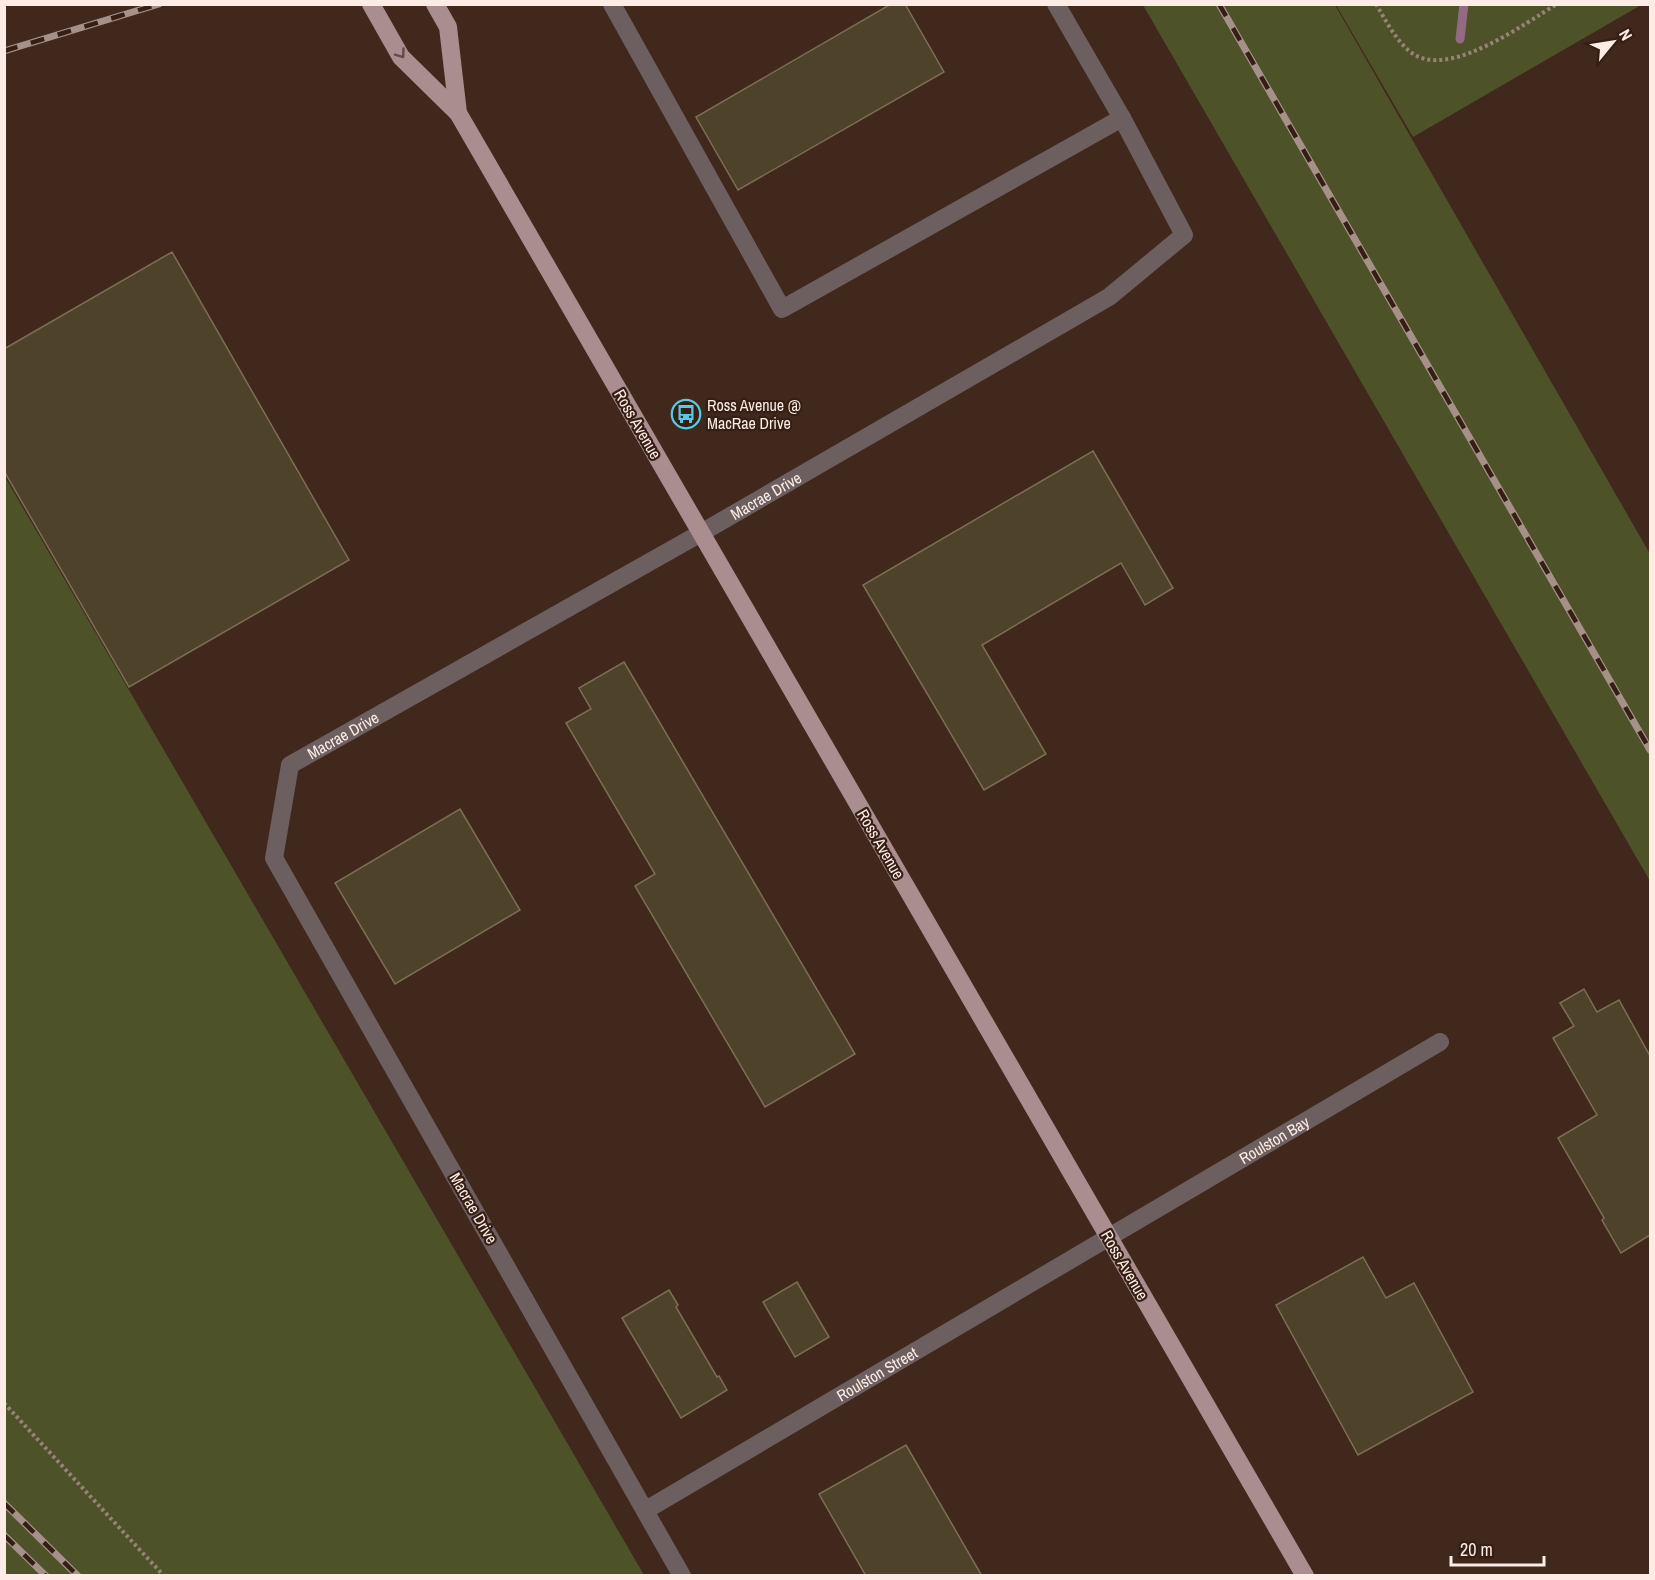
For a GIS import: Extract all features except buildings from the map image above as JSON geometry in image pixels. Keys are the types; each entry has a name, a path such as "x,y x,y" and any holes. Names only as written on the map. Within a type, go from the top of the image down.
{"main road":[{"name":"Ross Avenue","path":"371,4 401,57 458,113 1305,1575"},
{"name":"Ross Avenue","path":"435,4 448,27 458,113"}],"street":[{"path":"612,4 782,309 1122,118 1056,4"},
{"name":"Macrae Drive","path":"682,1575 274,858 290,765 701,533 1109,297 1184,235 1122,118"},
{"name":"Roulston Bay","path":"1109,1237 1440,1042"},
{"name":"Roulston Street","path":"646,1510 1109,1237"}],"path":[{"path":"1376,4 1396,38 1419,57 1441,60 1463,57 1483,48 1557,4"},
{"path":"4,1403 164,1575"}],"green space":[{"path":"1143,5 1335,5 1650,554 1650,881"},
{"path":"1336,5 1641,5 1413,137"},
{"path":"5,477 644,1575 5,1575"}],"waterway":[{"path":"1460,39 1464,4"}],"railway":[{"path":"4,51 159,4"},
{"path":"1219,4 1650,750"},
{"path":"4,1503 78,1576"},
{"path":"4,1535 46,1576"}],"place":[{"name":"Ross Avenue @ MacRae Drive","path":"686,414"}]}
